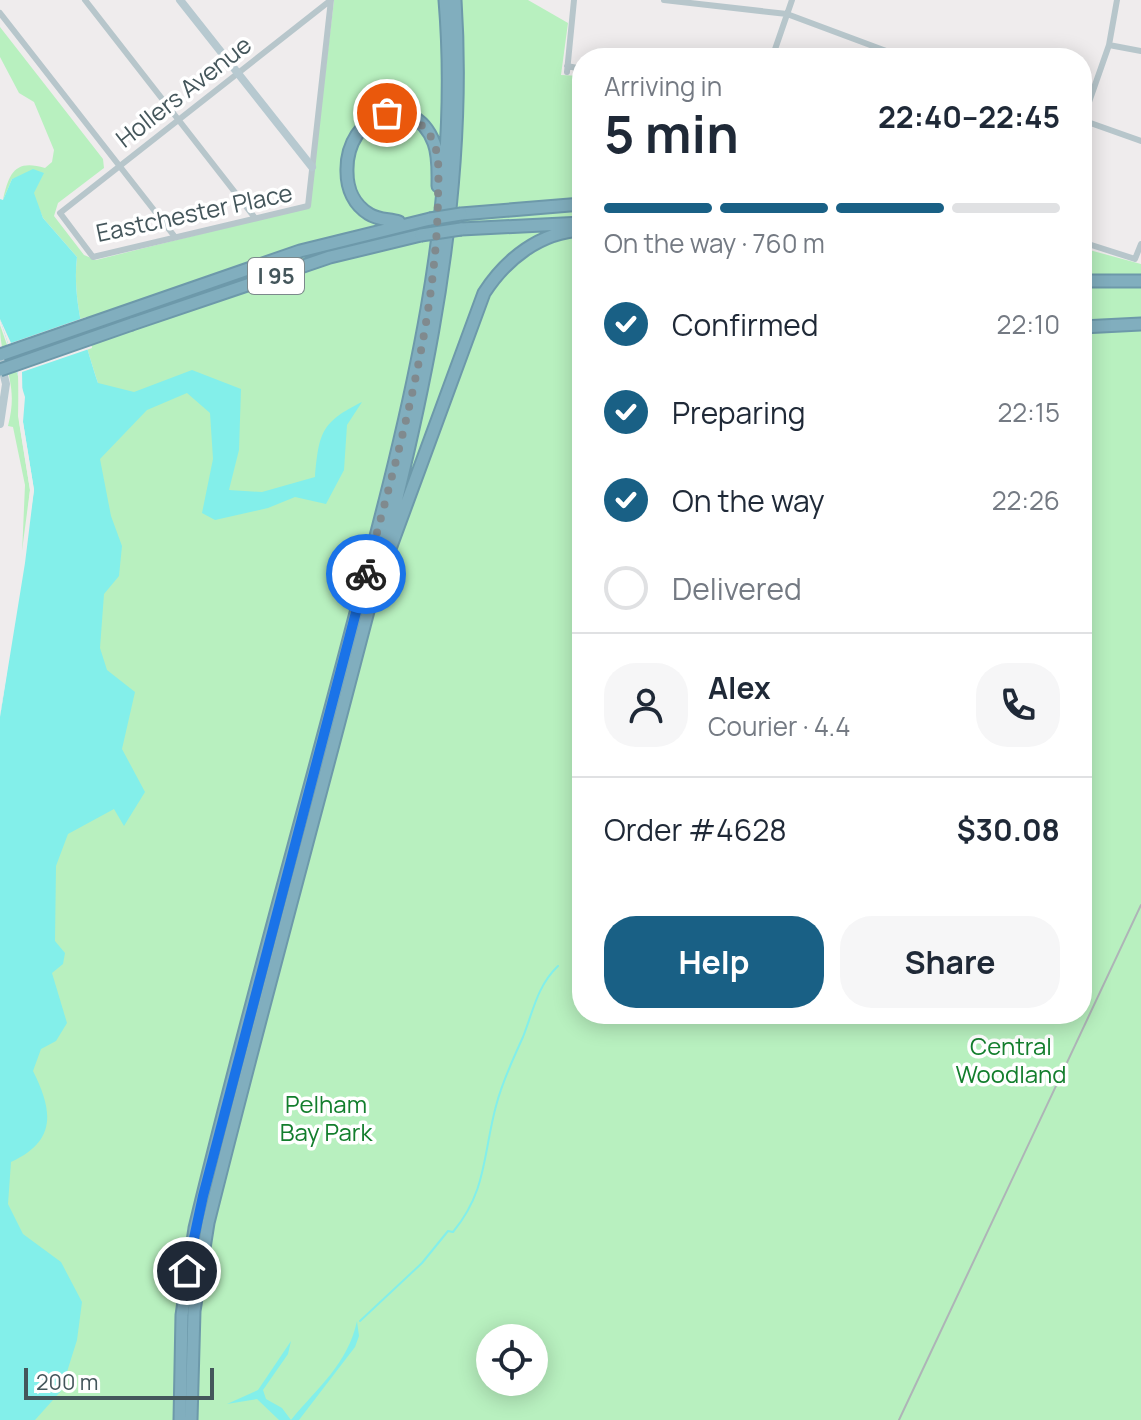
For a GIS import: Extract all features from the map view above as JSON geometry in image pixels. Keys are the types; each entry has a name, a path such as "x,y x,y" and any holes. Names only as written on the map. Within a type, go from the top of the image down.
{"highway":[{"path":"180,1420 182,1315 192,1242 390,481 419,348 439,230 448,122 445,0"},
{"path":"193,1420 194,1311 205,1238 379,571 422,392 449,236 458,112 455,0"},
{"path":"403,223 367,213 355,201 348,181 348,158 354,135 366,122 387,113 404,115 418,122 434,142 439,230"},
{"name":"I 95","path":"0,358 300,251 403,223 461,214 572,205"},
{"name":"I 95","path":"0,370 330,257 421,235 461,229 572,223"},
{"path":"379,571 393,547 484,293 504,267 524,250 548,238 572,232"},
{"path":"1092,281 1141,281"},
{"path":"1092,326 1141,324"}],"street":[{"path":"85,0 255,218"},
{"path":"180,0 312,167"},
{"path":"312,167 331,0"},
{"name":"Hollers Avenue","path":"60,213 331,0"},
{"path":"572,69 567,69 574,0"},
{"path":"664,0 787,14 875,48"},
{"path":"775,48 792,0"},
{"path":"1092,93 1109,45 1117,0"},
{"path":"0,13 175,237"},
{"path":"1109,45 1141,51"},
{"path":"1092,124 1141,141"},
{"name":"Eastchester Place","path":"60,213 93,257 308,206 312,167"},
{"path":"1092,245 1135,259 1141,244"},
{"path":"0,358 6,384 0,424"}],"green space":[{"name":"Pelham Bay Park","path":"334,0 528,0 568,23 561,75 572,76 572,1024 1092,1024 1092,251 1141,264 1141,1420 0,1420 0,1091 98,383 78,305 77,257 43,218 25,176 12,179 3,200 15,170 27,165 45,168 52,162 54,150 34,102 19,93 0,57 0,27 103,159 104,168 58,203 54,216 84,255 96,260 309,207"},
{"path":"0,325 19,379 18,416 30,490 21,577 25,485 13,427 8,426 12,397"}],"water":[{"path":"33,169 44,173 34,193 43,218 77,257 78,305 98,383 134,392 192,370 241,389 239,450 229,490 262,492 315,477 318,450 325,430 338,416 362,402 347,425 344,470 326,504 295,497 268,508 215,520 202,513 213,459 210,413 187,393 147,410 100,459 111,516 122,546 119,576 104,594 100,648 107,670 135,692 122,749 145,792 124,826 114,809 68,834 56,866 55,941 65,953 63,964 52,973 67,1023 56,1041 41,1049 33,1071 44,1099 47,1124 37,1145 11,1162 8,1204 23,1234 61,1262 82,1302 77,1340 61,1391 35,1420 0,1420 0,717 34,490 23,422 25,397 0,319 0,199 3,200 12,179"},
{"path":"357,1321 359,1336 355,1347 299,1420 291,1420 339,1363"},
{"path":"291,1341 288,1354 263,1390 266,1399 282,1408 291,1420 279,1420 257,1399 227,1404 258,1390"}],"pier":[{"path":"86,317 92,348 22,372 23,422 34,490 0,717 30,490 19,421 18,374 0,319 11,343"}],"waterway":[{"path":"360,1321 422,1263 464,1217 478,1187 505,1079 540,991 558,966"}],"railway":[{"path":"1092,1009 1141,905"},
{"path":"899,1420 1085,1024"}],"way so far":[{"path":"366,574 411,391 439,230 434,142 418,122 404,115 387,113"}],"route":[{"path":"187,1271 203,1196 366,574"}],"park label":[{"name":"Central Woodland","path":"1011,1059"}]}
